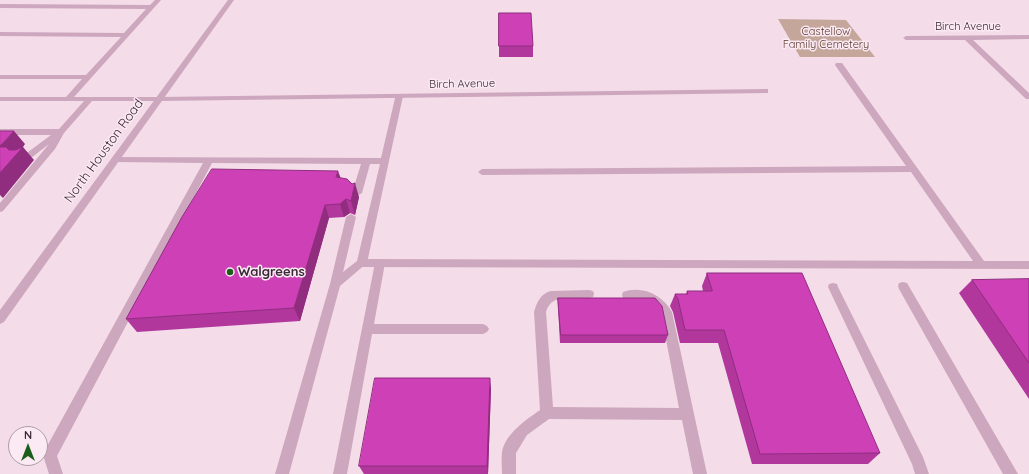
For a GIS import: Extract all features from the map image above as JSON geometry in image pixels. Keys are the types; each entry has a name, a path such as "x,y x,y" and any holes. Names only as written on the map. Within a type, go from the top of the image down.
{"street":[{"path":"68,99 158,0"},
{"name":"North Houston Road","path":"0,319 231,0"},
{"path":"0,6 152,7"},
{"path":"0,34 126,35"},
{"name":"Birch Avenue","path":"906,38 1029,37"},
{"path":"967,38 1029,97"},
{"path":"839,65 981,264"},
{"path":"0,77 88,77"},
{"name":"Birch Avenue","path":"0,99 159,99 765,91"},
{"path":"362,263 399,96"},
{"path":"0,209 52,147 61,132 90,99"},
{"path":"0,132 61,132"},
{"path":"23,160 61,132"},
{"path":"116,159 385,161"},
{"path":"56,474 50,455 209,160"},
{"path":"357,193 366,161"},
{"path":"482,172 912,169"},
{"path":"282,474 351,217"},
{"path":"334,284 362,263 1029,265"},
{"path":"340,474 380,263"},
{"path":"903,286 1011,474"},
{"path":"833,287 918,462 922,474"},
{"path":"547,413 540,312 543,302 551,295 589,294"},
{"path":"627,295 649,296 661,304 666,312 686,414 700,474"},
{"path":"368,329 483,329"},
{"path":"509,474 509,451 517,438 522,431 547,413 686,414"}],"green space":[{"name":"Castellow Family Cemetery","path":"778,19 846,20 875,57 800,57"}],"building":[{"path":"499,13 531,13 533,46 499,46"},
{"path":"0,131 14,131 0,146"},
{"path":"0,147 15,150 23,147 0,173"},
{"path":"212,169 338,171 336,177 347,179 352,184 355,183 351,201 346,199 340,204 325,205 294,308 126,319 182,217"},
{"path":"707,273 802,273 880,453 760,454 724,330 685,330 678,299 675,294 688,294 687,291 712,291"},
{"path":"1029,279 1029,363 972,280"},
{"path":"558,298 655,298 662,306 668,335 561,335"},
{"path":"375,378 490,378 487,466 359,466"}],"place":[{"name":"Walgreens","path":"230,272"}]}
